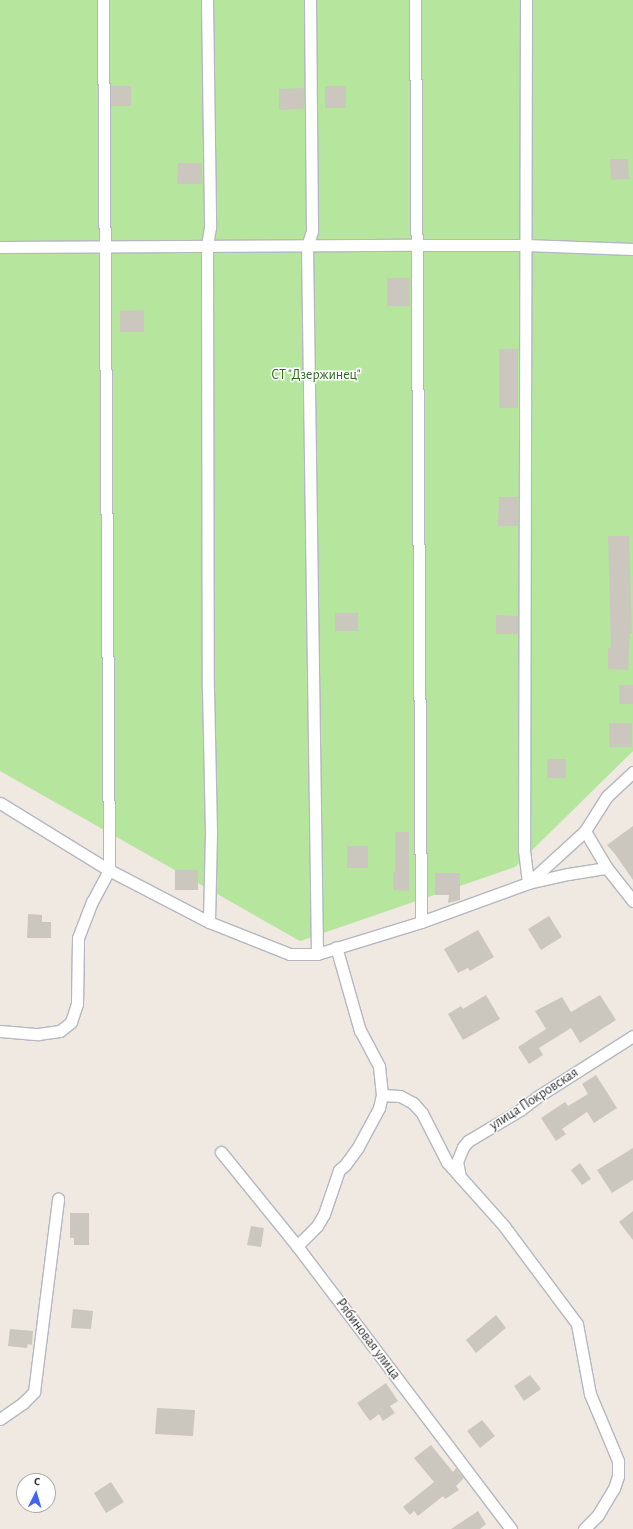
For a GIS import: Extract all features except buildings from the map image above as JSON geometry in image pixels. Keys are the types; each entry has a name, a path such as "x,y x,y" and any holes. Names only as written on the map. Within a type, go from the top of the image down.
{"street":[{"path":"0,1031 38,1034 60,1031 71,1022 77,1004 78,938 92,902 109,870 103,0"},
{"path":"207,0 210,227 207,245 208,689 211,833 209,922"},
{"path":"310,0 312,232 307,246 318,954"},
{"path":"415,0 415,245 421,922"},
{"path":"526,0 524,850 528,883"},
{"path":"0,247 207,245 525,245 633,248"},
{"path":"528,883 585,831 607,796 633,772"},
{"path":"0,803 109,870 209,922 290,954 318,954 336,947 421,922 528,883 568,874 607,868"},
{"path":"585,831 607,868 633,900"},
{"path":"297,1246 317,1226 324,1214 339,1170 345,1165 358,1147 379,1108 382,1095 379,1066 370,1046 360,1031 336,947"},
{"name":"улица Покровская","path":"460,1177 457,1162 463,1147 468,1141 520,1110 537,1097 633,1036"},
{"path":"382,1095 400,1096 413,1103 422,1113 446,1162 504,1226 577,1324 590,1394 618,1462 618,1476 614,1488 598,1515 584,1529"},
{"name":"Рябиновая улица","path":"220,1152 297,1246 511,1529"},
{"path":"0,1419 24,1403 34,1392 58,1198"}],"green space":[{"name":"СТ \"Дзержинец\"","path":"0,0 633,0 633,751 515,867 300,941 0,771"}]}
